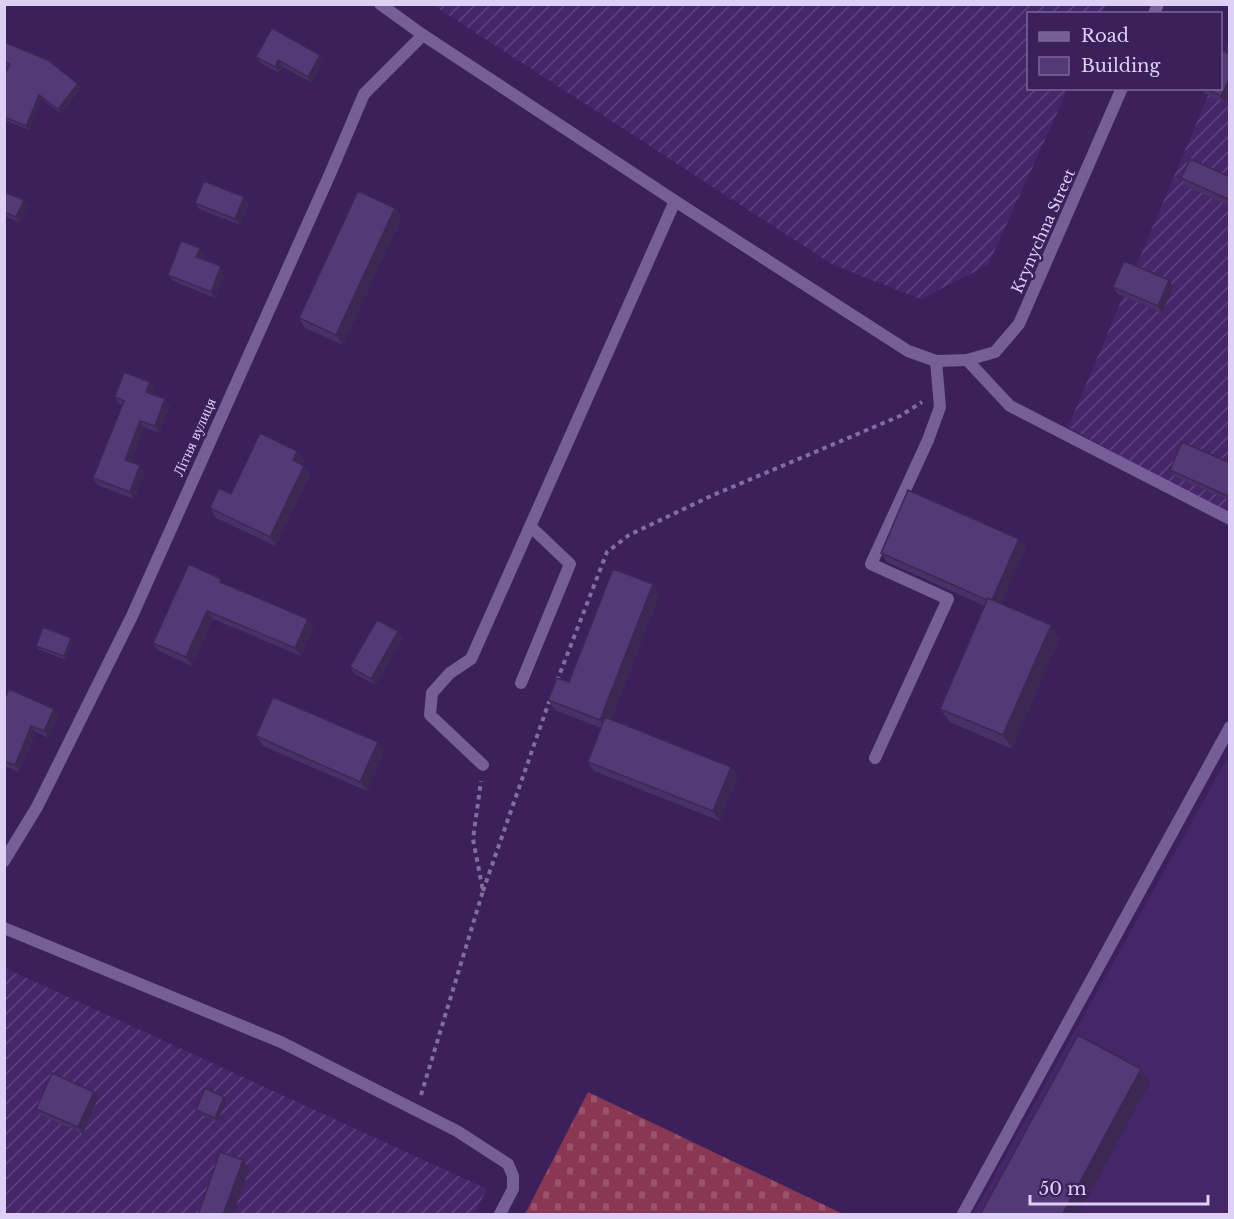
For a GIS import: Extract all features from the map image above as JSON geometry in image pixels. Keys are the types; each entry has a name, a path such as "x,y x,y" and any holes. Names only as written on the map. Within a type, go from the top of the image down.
{"street":[{"path":"380,4 423,35 675,201 908,351 936,361 940,407 928,440 871,564 948,599 875,758"},
{"name":"Літня вулиця","path":"4,861 37,807 132,616 364,94 423,35"},
{"name":"Krynychna Street","path":"936,361 967,360 995,352 1019,324 1121,90"},
{"path":"483,765 430,715 432,693 450,673 471,659 675,201"},
{"path":"967,360 1010,406 1230,519"},
{"path":"521,684 570,564 530,526"},
{"path":"963,1215 1230,727"},
{"path":"4,928 281,1042 457,1131 508,1164 513,1176 513,1189 500,1215"}],"path":[{"path":"556,682 607,552 629,536 711,496 900,416 939,392"},
{"path":"416,1111 483,891 552,693"},
{"path":"483,765 473,839 483,891"}],"shaded area":[{"path":"1106,4 1102,12 1027,12 1027,90 1068,90 988,265 921,299 833,265 433,5"},
{"path":"1229,43 1229,515 1068,427 1211,90 1222,90 1222,62"},
{"path":"1229,755 1229,1214 973,1214"},
{"path":"5,968 487,1189 474,1214 5,1214"}],"green space":[{"path":"588,1092 843,1214 525,1214"}],"building":[{"path":"272,28 320,55 308,77 278,60 275,67 256,57"},
{"path":"4,42 48,60 78,84 58,109 39,95 26,126 4,117 4,76 10,64 4,62"},
{"path":"1222,50 1230,54 1230,78 1221,96 1208,90 1222,90"},
{"path":"1190,159 1230,177 1230,200 1181,178"},
{"path":"204,181 244,197 235,219 195,203"},
{"path":"358,191 395,208 336,335 299,318"},
{"path":"4,192 24,200 16,217 4,212"},
{"path":"181,241 200,248 196,257 221,266 211,292 168,275"},
{"path":"1124,261 1169,280 1158,306 1113,287"},
{"path":"124,372 150,382 146,392 165,399 155,426 140,421 125,460 140,465 130,492 93,478 124,401 115,397"},
{"path":"260,433 297,451 293,460 304,466 270,537 210,508 219,488 231,494"},
{"path":"1182,442 1230,463 1230,497 1170,470"},
{"path":"908,490 1019,539 992,600 988,598 987,600 881,553"},
{"path":"189,564 221,579 220,582 308,619 295,648 207,611 186,657 153,643"},
{"path":"613,569 653,584 600,720 548,700 557,678 569,682"},
{"path":"988,598 1051,625 1003,735 940,709"},
{"path":"377,620 398,631 371,679 350,667"},
{"path":"43,627 71,638 64,656 36,646"},
{"path":"9,689 54,709 44,731 31,726 15,765 4,761 4,700"},
{"path":"273,697 378,742 360,782 256,736"},
{"path":"605,717 731,767 713,811 588,762"},
{"path":"1078,1035 1141,1069 1062,1215 980,1215"},
{"path":"52,1073 94,1092 78,1127 36,1109"},
{"path":"205,1088 224,1097 215,1118 196,1110"},
{"path":"220,1152 243,1160 223,1215 198,1215"}]}
